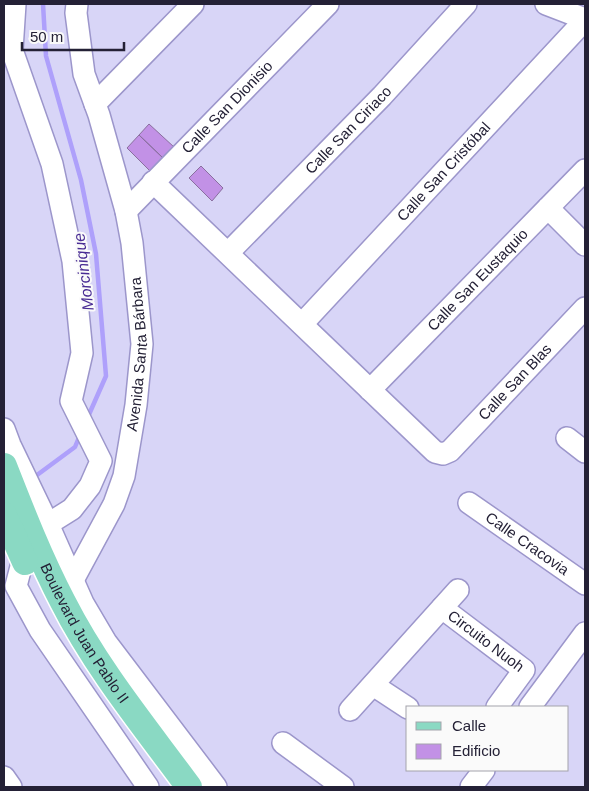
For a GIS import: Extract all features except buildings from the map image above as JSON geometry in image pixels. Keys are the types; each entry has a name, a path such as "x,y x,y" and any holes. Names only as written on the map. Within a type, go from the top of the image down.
{"main road":[{"name":"Boulevard Juan Pablo II","path":"6,447 22,522 23,559 42,600 63,640 168,787"},
{"name":"Boulevard Juan Pablo II","path":"22,522 62,602 103,653 189,787"}],"street":[{"path":"15,4 8,50 52,164 73,261 82,353 71,401 101,460 90,486 72,509 22,522 73,580 103,653 216,787"},
{"name":"Avenida Santa Bárbara","path":"73,580 114,504 124,476 142,344 132,243 126,211 95,104 84,74 76,12 77,4"},
{"path":"95,104 193,4"},
{"name":"Calle San Dionisio","path":"126,211 328,4"},
{"name":"Calle San Ciriaco","path":"228,253 382,96 466,4"},
{"path":"546,4 585,20"},
{"name":"Calle San Cristóbal","path":"302,324 585,20"},
{"name":"Calle San Eustaquio","path":"370,390 585,170"},
{"path":"153,182 370,390"},
{"path":"548,208 585,245"},
{"name":"Calle San Blas","path":"370,390 435,452 443,454 450,451 585,308"},
{"path":"567,438 585,452"},
{"path":"101,460 128,457"},
{"name":"Calle Cracovia","path":"469,503 585,584"},
{"path":"23,559 10,589 148,787"},
{"name":"Circuito Nuoh","path":"350,710 458,590"},
{"name":"Circuito Nuoh","path":"442,608 524,670 505,705"},
{"path":"531,706 585,633"},
{"path":"373,685 406,707"},
{"path":"283,743 343,787"},
{"path":"471,787 483,771"},
{"path":"4,777 11,787"}],"waterway":[{"name":"Morcinique","path":"43,4 46,56 81,180 96,254 106,376 87,419"},
{"name":"Morcinique","path":"33,478 75,447 80,435"}]}
